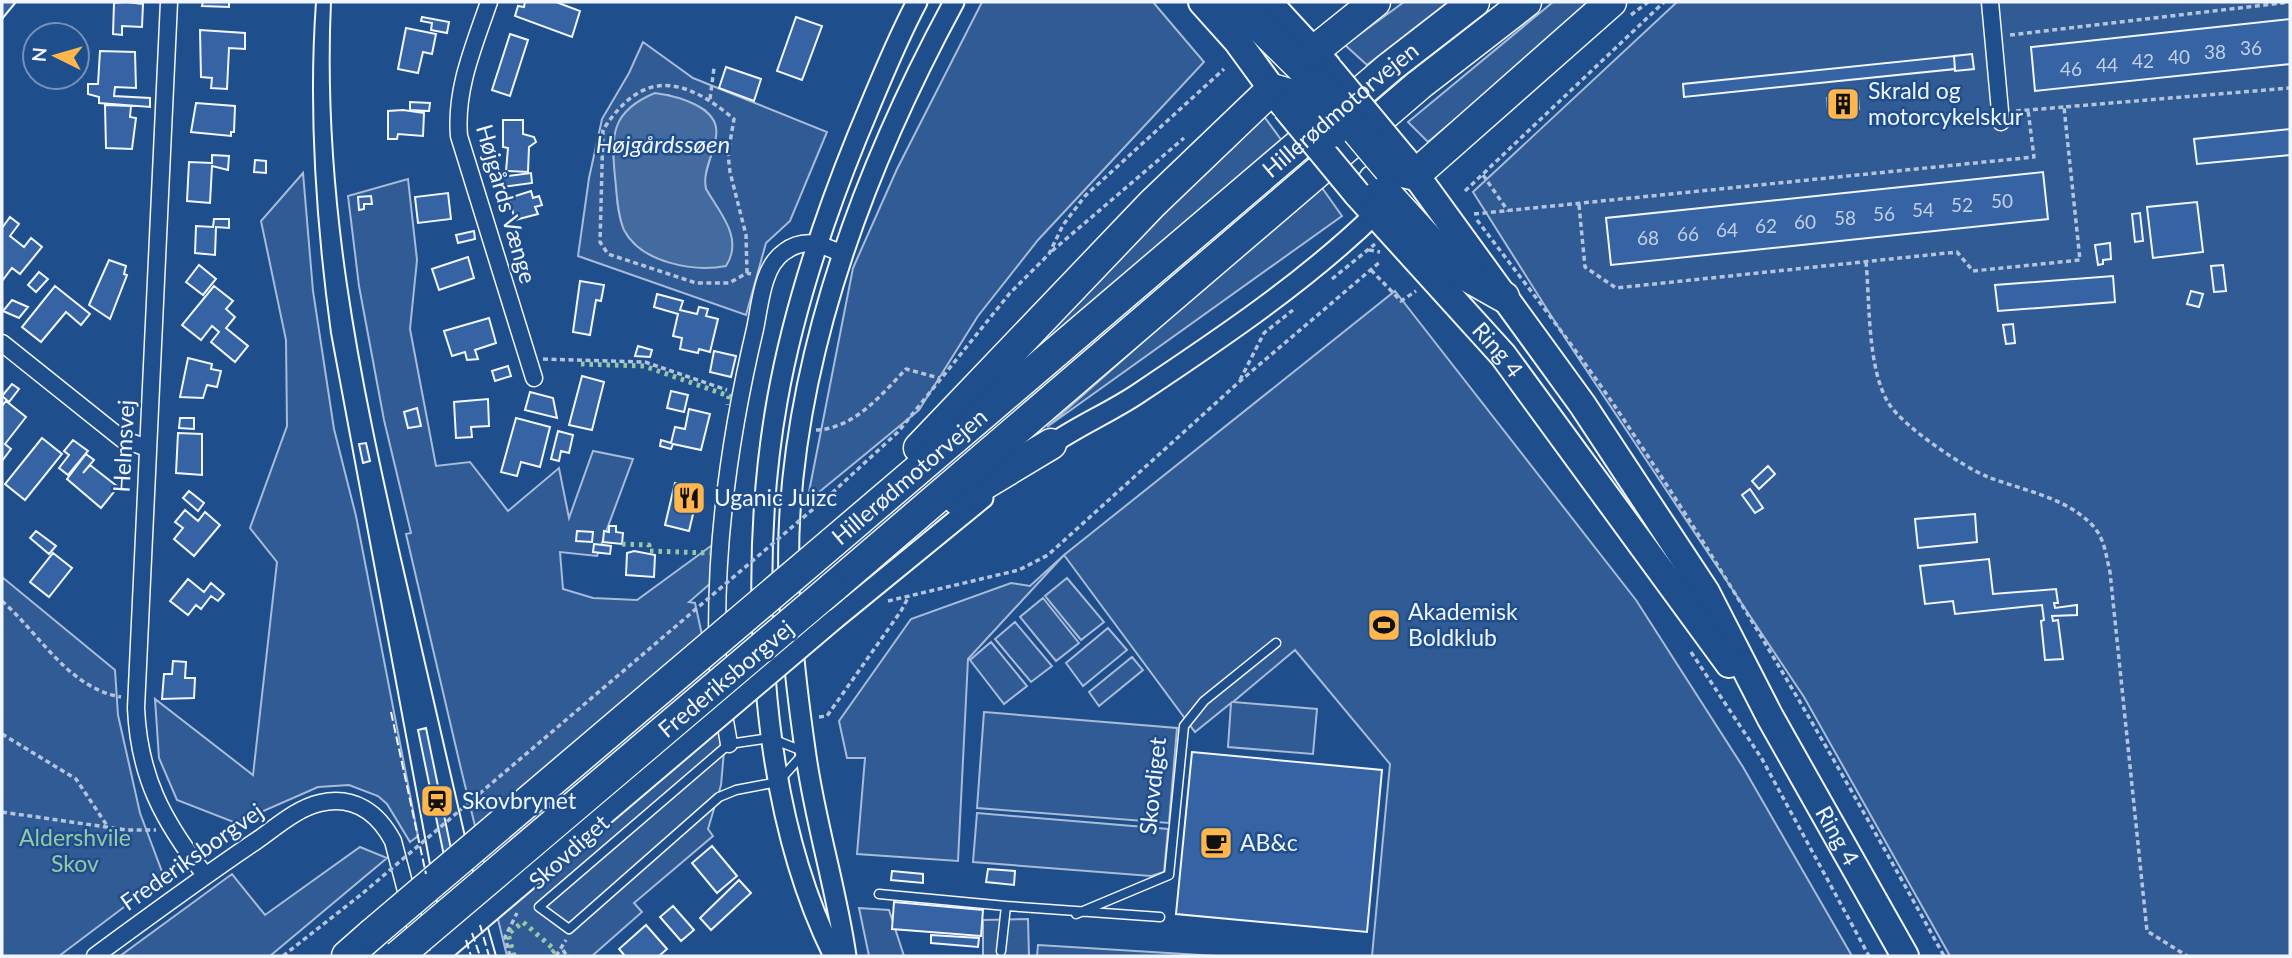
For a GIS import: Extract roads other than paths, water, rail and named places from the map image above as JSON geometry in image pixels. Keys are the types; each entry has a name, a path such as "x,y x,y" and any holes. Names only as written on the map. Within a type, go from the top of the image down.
{"highway":[{"path":"1235,2 1302,80 1310,106 1386,184 1456,270 1504,297"},
{"path":"832,543 941,424 1152,204 1302,80 1375,2"},
{"name":"Hillerødmotorvejen","path":"346,956 1390,67 1475,2"},
{"name":"Hillerødmotorvejen","path":"398,956 1419,85 1526,2"},
{"path":"1386,184 1611,2"},
{"path":"883,545 1051,444"}],"main road":[{"name":"Ring 4","path":"1202,2 1302,80 1386,184 1503,355 1683,604 1770,716"},
{"name":"Ring 4","path":"1268,2 1302,80"},
{"name":"Ring 4","path":"1504,297 1582,404 1699,582 1770,716 1905,956"}],"street":[{"name":"Helmsvej","path":"169,2 136,722 142,761 153,796 172,831 205,875"},
{"name":"Højgårds Vænge","path":"488,2 456,107 459,136 534,378"},
{"path":"834,956 811,906 778,782 770,738 762,623 760,540 765,473 784,357 817,242 881,78 917,2"},
{"path":"846,956 805,752 791,619 790,512 800,430 811,370 842,254 901,108 954,2"},
{"path":"1990,2 2000,117"},
{"name":"Frederiksborgvej","path":"438,956 835,619 1051,444 1137,395 1340,246 1386,184"},
{"path":"729,744 718,667 720,567 724,502 739,394 773,262 782,252 817,242 842,254"},
{"path":"2,343 122,439 147,448"},
{"name":"Frederiksborgvej","path":"95,956 205,875 305,808 335,802 364,807 385,825 393,841 424,956"}],"lane":[{"name":"Skovdiget","path":"1076,914 1168,875 1184,726 1205,701 1276,643"},
{"path":"729,744 770,738 805,752 778,782"},
{"name":"Skovdiget","path":"729,744 539,907 569,929 719,797 736,790 778,782"},
{"name":"Skovdiget","path":"879,894 1076,914 1160,917"},
{"path":"1001,951 1006,906"}],"water":[{"name":"Højgårdssøen","path":"655,93 696,105 712,117 716,126 715,143 705,182 706,189 731,236 731,256 726,266 699,268 669,263 643,250 624,230 617,197 614,137 622,116 640,100"}],"tram line":[{"path":"316,2 313,127 321,250 331,333 437,902 453,956"},
{"path":"331,2 332,145 338,215 358,354 411,604 478,893 496,956"}],"place":[{"name":"Skrald og motorcykelskur","path":"1843,104"},
{"name":"Uganic Juizc","path":"689,498"},
{"name":"Akademisk Boldklub","path":"1384,625"},
{"name":"Skovbrynet","path":"437,801"},
{"name":"AB&c","path":"1216,843"}],"park label":[{"name":"Aldershvile Skov","path":"75,851"}]}
